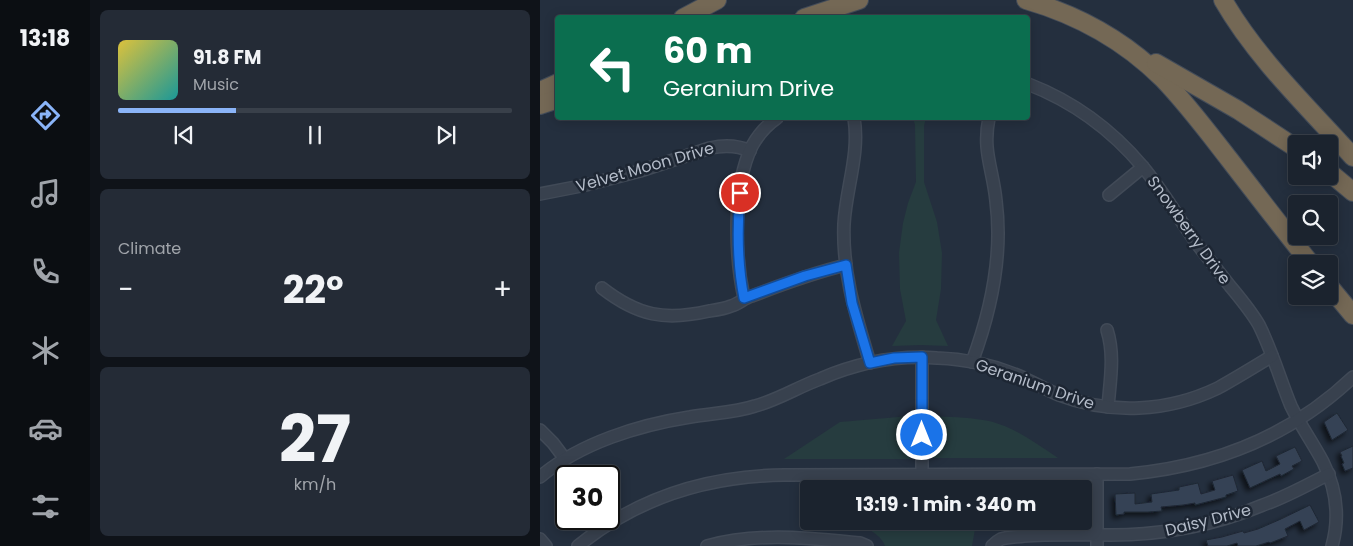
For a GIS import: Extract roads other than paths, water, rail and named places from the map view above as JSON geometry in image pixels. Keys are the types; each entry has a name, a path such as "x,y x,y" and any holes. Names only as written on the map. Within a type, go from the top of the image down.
{"highway":[{"path":"690,15 717,0"},
{"path":"813,15 859,0"},
{"path":"1026,0 1062,12 1086,23 1238,110 1288,143"},
{"path":"1223,0 1260,54 1353,157"},
{"path":"1110,37 1147,65 1177,94 1304,255"},
{"path":"540,91 555,84"},
{"path":"540,105 555,100"},
{"path":"1338,180 1353,192"},
{"path":"1338,297 1353,315"}],"street":[{"name":"Snowberry Drive","path":"1030,85 1048,92 1073,106 1096,121 1122,144 1143,167 1197,243 1248,308 1259,326 1298,420 1329,474 1336,508 1336,529 1332,546"},
{"path":"744,298 739,265 737,228 742,178 750,151 760,134 775,120"},
{"path":"854,120 856,150 847,193 844,224 846,265 852,303 870,363"},
{"path":"972,362 990,305 997,254 996,200 986,150 986,132 989,120"},
{"name":"Velvet Moon Drive","path":"540,194 640,172 718,146 734,146 750,151"},
{"path":"1109,195 1143,167"},
{"path":"602,288 616,299 644,312 664,316 696,314 733,306 744,298 805,276 846,265"},
{"path":"1107,330 1111,344 1112,360 1108,407"},
{"name":"Geranium Drive","path":"540,477 565,459 602,441 656,424 755,406 779,398 836,372 894,358 945,358 972,362 1012,373 1047,390 1085,403 1108,407 1150,408 1193,398 1218,388 1272,356"},
{"path":"922,357 922,475"},
{"path":"578,546 602,528 641,506 669,494 702,484 738,478 770,475 1130,474 1206,461 1252,444 1283,429 1331,396 1353,377"},
{"path":"540,430 565,459"},
{"path":"1097,474 1097,540"},
{"name":"Daisy Drive","path":"992,546 1001,539 1020,537 1058,534 1097,540 1161,532 1203,524 1276,500 1329,474"},
{"path":"707,546 741,539 775,536 860,543 867,546"},
{"path":"540,539 546,546"}]}
